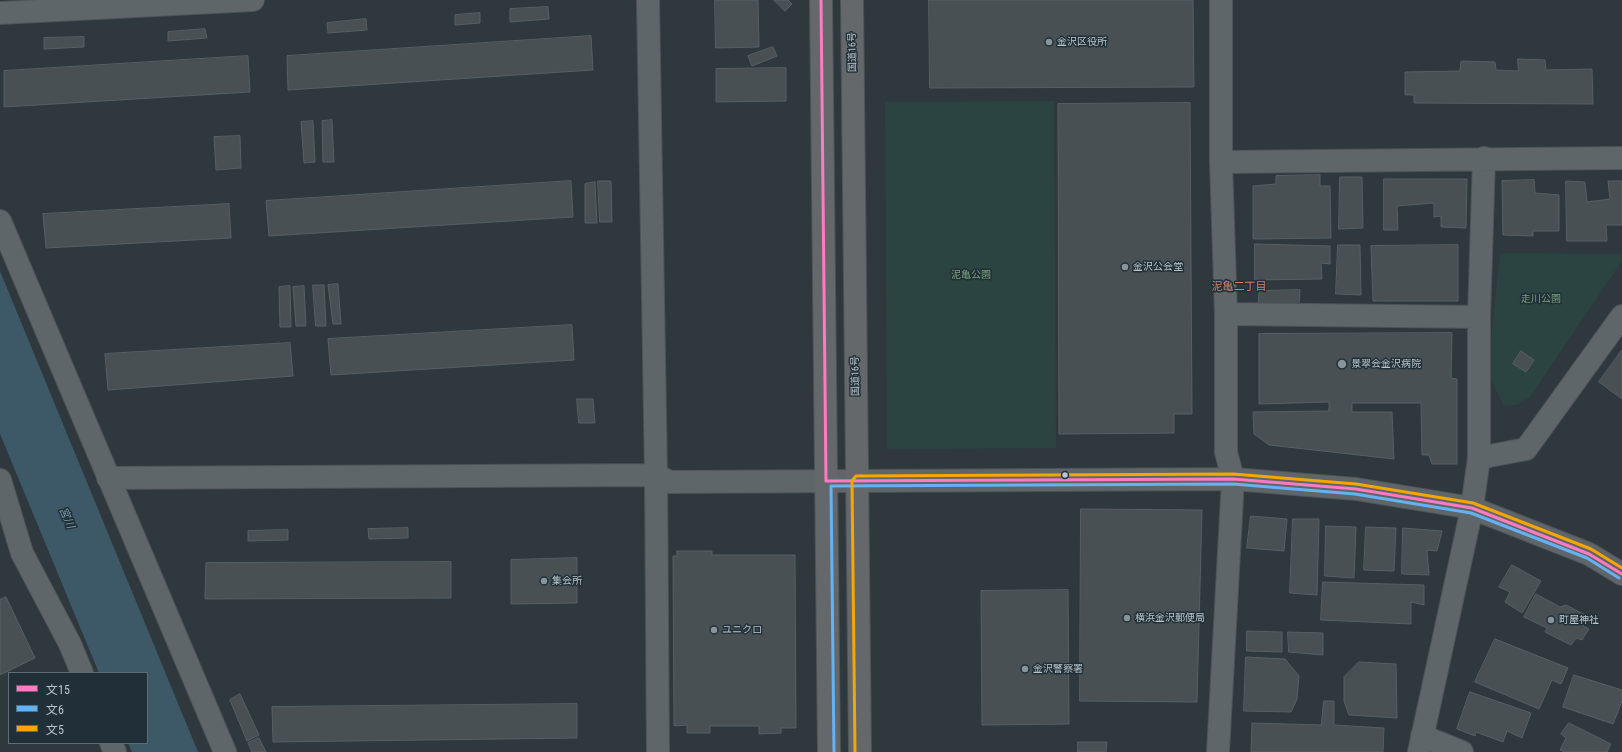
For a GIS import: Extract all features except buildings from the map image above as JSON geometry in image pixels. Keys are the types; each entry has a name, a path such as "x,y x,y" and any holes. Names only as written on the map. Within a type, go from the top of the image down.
{"highway":[{"path":"821,0 829,752"},
{"name":"国道16号","path":"852,0 860,752"}],"street":[{"path":"0,13 253,0"},
{"path":"648,0 656,475 658,752"},
{"path":"1218,752 1233,479 1226,452 1226,314 1221,162 1220,0"},
{"path":"1221,162 1484,158 1622,158"},
{"path":"1462,752 1421,744 1472,508 1479,458 1479,317 1484,158"},
{"path":"0,221 225,752"},
{"path":"1226,314 1479,317"},
{"path":"1479,458 1526,449 1622,316"},
{"path":"108,478 656,475 670,482 1233,479 1356,488 1472,508 1589,554 1622,574"},
{"path":"0,480 22,553 70,644 82,672"}],"green space":[{"name":"泥亀公園","path":"1054,101 1056,448 887,449 885,102"},
{"name":"走川公園","path":"1500,253 1622,254 1622,261 1530,397 1517,405 1504,406 1496,391 1488,369"}],"water":[{"name":"宮川","path":"0,271 198,752 132,752 128,744 148,744 148,672 99,672 0,434"}],"transit line":[{"name":"文15","path":"821,0 826,481 1233,479 1356,489 1472,508 1589,554 1622,574"},
{"name":"文5","path":"855,752 852,481 856,476 1233,474 1356,484 1473,503 1591,549 1622,568"},
{"name":"文6","path":"834,752 831,486 1233,484 1355,494 1471,513 1587,558 1619,578"}],"place":[{"name":"金沢区役所","path":"1049,42"},
{"name":"金沢公会堂","path":"1125,267"},
{"name":"景翠会金沢病院","path":"1342,364"},
{"name":"集会所","path":"544,581"},
{"name":"横浜金沢郵便局","path":"1127,618"},
{"name":"町屋神社","path":"1551,620"},
{"name":"ユニクロ","path":"714,630"},
{"name":"金沢警察署","path":"1025,669"}],"district":[{"name":"泥亀二丁目","path":"1239,287"}]}
